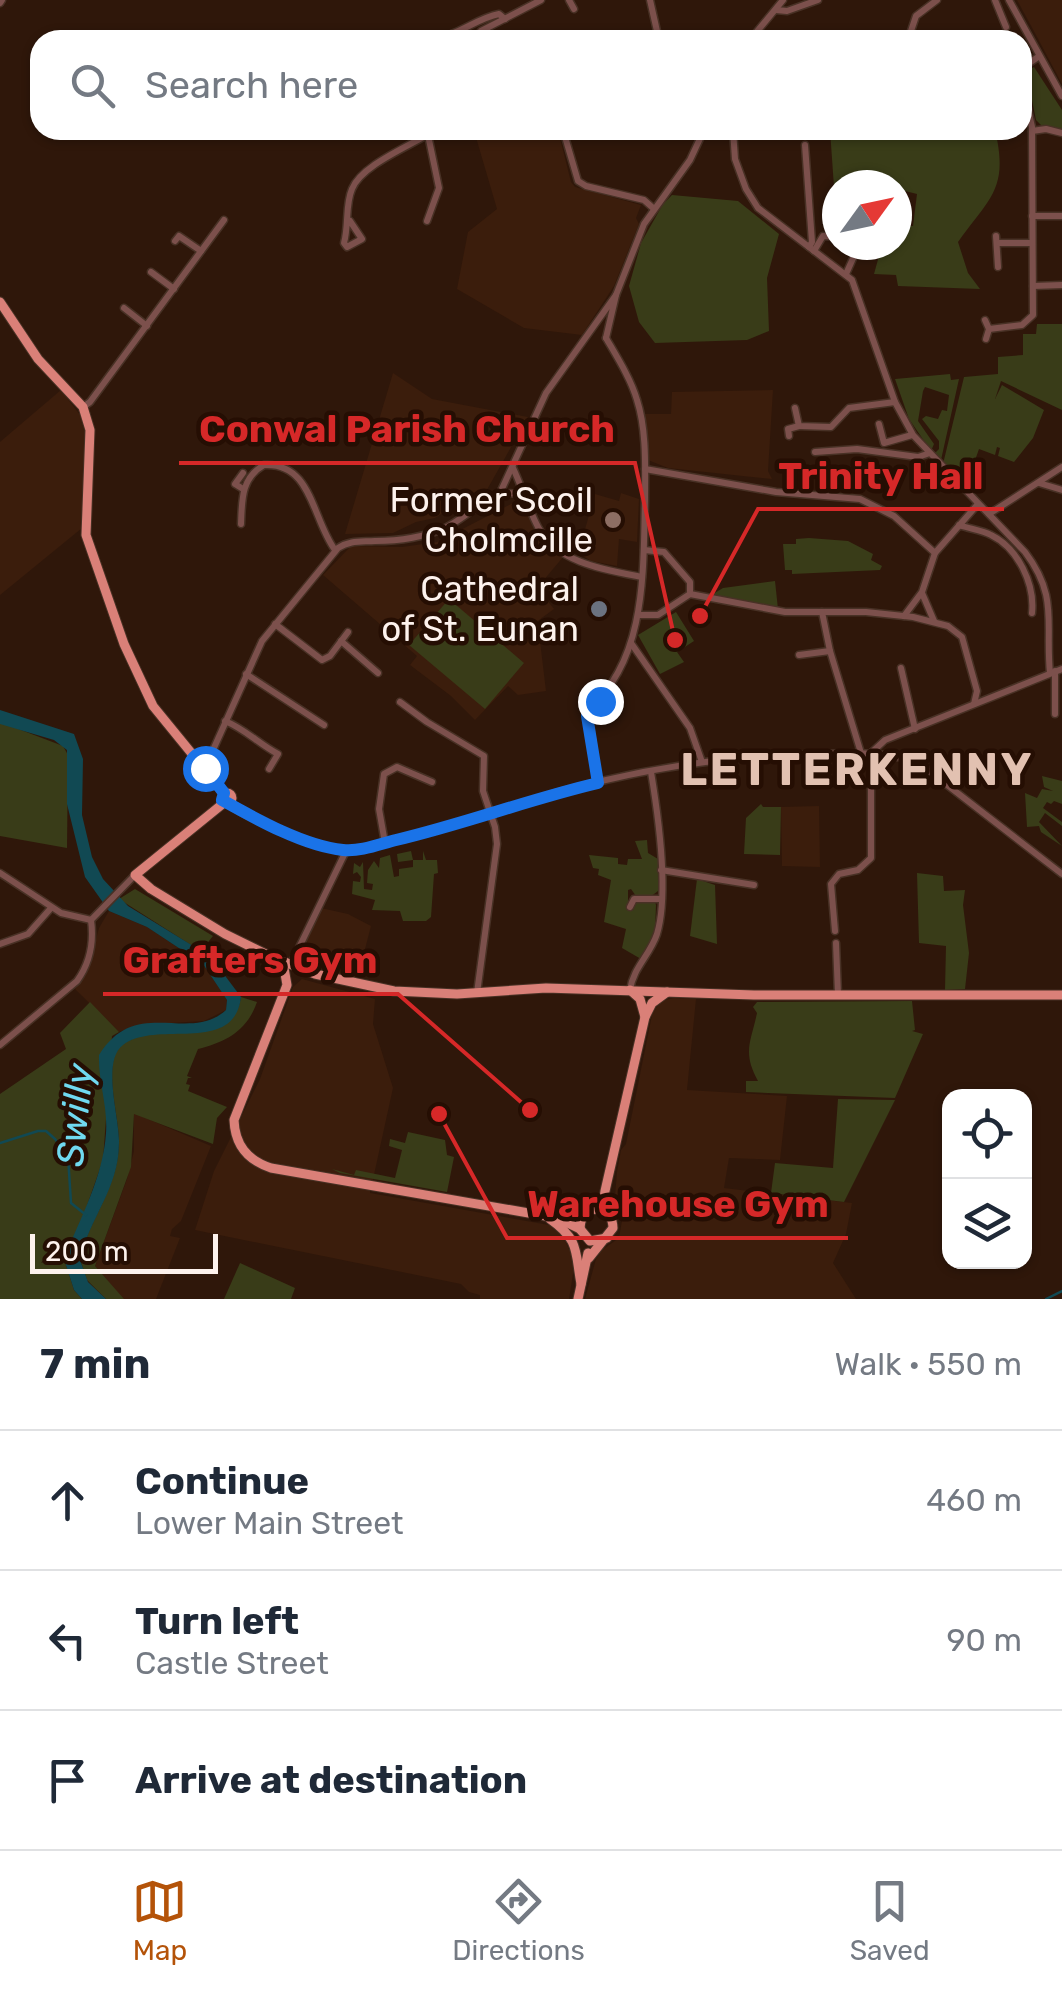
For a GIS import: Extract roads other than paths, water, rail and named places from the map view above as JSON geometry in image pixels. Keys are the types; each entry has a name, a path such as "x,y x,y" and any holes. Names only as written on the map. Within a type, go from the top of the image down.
{"main road":[{"path":"0,302 38,359 83,407 90,430 86,520 89,546 124,644 146,694 209,773 225,800 135,876 183,909 308,972 394,991 477,993 546,988 838,995 1062,995"},
{"path":"272,957 284,968 288,985"},
{"path":"308,972 294,976 288,985 234,1120 238,1142 249,1157 271,1168 548,1217 595,1242 607,1238"},
{"path":"630,990 640,999 645,1017"},
{"path":"578,1299 589,1258 613,1228 604,1192 645,1017 652,1003 667,992"},
{"path":"589,1258 580,1221 588,1211 598,1209 610,1214"},
{"path":"548,1217 573,1239 581,1284"}],"street":[{"path":"485,30 541,0"},
{"path":"569,0 574,9"},
{"path":"650,0 658,30"},
{"path":"760,30 783,0"},
{"path":"776,10 787,11 818,0"},
{"path":"911,30 916,16 937,0"},
{"path":"995,0 1006,27"},
{"path":"1009,0 1024,30"},
{"path":"464,30 492,15 499,14 505,19"},
{"path":"1032,45 1062,96"},
{"path":"1032,61 1038,57"},
{"path":"989,329 1022,325 1031,320 1032,130 1046,128 1062,133"},
{"path":"350,222 350,193 359,177 419,140"},
{"path":"427,221 439,188 433,140"},
{"path":"566,140 578,180 586,186 644,200 654,208"},
{"path":"209,773 225,720 262,641 335,550 352,541 430,534 463,519 499,494 546,393 616,295 654,208 690,160 699,140"},
{"path":"734,140 735,159 753,202 769,219 846,274 912,435 1025,552 1045,585 1056,671 1055,714"},
{"path":"805,145 811,249"},
{"path":"1032,216 1062,216"},
{"path":"83,407 224,220"},
{"path":"176,240 179,236 201,251"},
{"path":"811,249 822,237"},
{"path":"998,267 997,240 1032,243"},
{"path":"846,274 853,260"},
{"path":"151,272 174,289"},
{"path":"1033,286 1062,286"},
{"path":"598,783 588,710 612,684 631,643 638,615 644,550 645,468 638,402 606,338 616,295"},
{"path":"124,308 147,326"},
{"path":"985,320 989,329 986,339"},
{"path":"592,333 606,338"},
{"path":"789,436 788,429 799,426 831,428 850,408 896,402"},
{"path":"795,408 799,426"},
{"path":"879,424 884,443 912,435"},
{"path":"815,452 856,449 918,457 927,454"},
{"path":"241,524 244,490 250,476 264,464 284,466 302,481 335,550"},
{"path":"989,514 1062,467"},
{"path":"513,468 538,528 552,546 598,568 642,577"},
{"path":"645,468 776,492 860,498 894,516 935,553"},
{"path":"243,473 235,484 244,490"},
{"path":"1038,482 1062,490"},
{"path":"499,494 516,493 527,500"},
{"path":"903,617 922,592 935,553 978,504"},
{"path":"959,525 993,535 1008,548 1028,579 1032,612"},
{"path":"644,550 664,552 690,582 690,594"},
{"path":"922,592 934,621"},
{"path":"638,615 658,615 690,594 768,610 866,612 934,621 956,630 962,637 976,683 974,704"},
{"path":"822,612 861,752"},
{"path":"275,624 322,660 329,657 348,632"},
{"path":"342,642 378,673"},
{"path":"631,643 690,728 702,762"},
{"path":"800,655 830,651"},
{"path":"901,668 915,728"},
{"path":"835,931 832,884 839,874 858,870 872,858 870,754 883,742 1056,671"},
{"path":"246,674 324,725"},
{"path":"976,683 994,696"},
{"path":"400,702 484,756 484,791 496,833 496,856 477,993"},
{"path":"225,720 242,727 254,741 278,754 269,769"},
{"path":"200,762 213,750"},
{"path":"225,800 272,826 346,851 598,783 702,762 767,754 861,752 920,764 1062,874"},
{"path":"385,843 378,810 384,774 398,766 432,782"},
{"path":"630,990 632,975 658,933 661,870 650,772"},
{"path":"292,964 346,851"},
{"path":"661,870 754,884"},
{"path":"0,873 51,908 90,920"},
{"path":"0,1045 48,1008 82,975 91,946 90,920 135,876"},
{"path":"630,907 634,899 660,899"},
{"path":"0,944 28,934 51,908"},
{"path":"836,944 838,995"}],"water":[{"path":"0,710 74,734 83,759 82,815 92,857 103,879 128,906 211,957 241,997 235,1015 224,1026 210,1031 138,1038 123,1045 117,1053 112,1077 118,1160 80,1260 88,1282 106,1299 82,1299 74,1290 64,1259 96,1182 104,1150 106,1123 99,1055 129,1027 211,1019 226,1010 227,1000 203,964 147,927 109,911 85,877 67,804 67,750 54,740 0,724"}],"waterway":[{"name":"Swilly","path":"0,1143 46,1131 68,1156 71,1203 86,1215"},
{"path":"1046,1299 1062,1291"}],"place":[{"name":"Former Scoil Cholmcille","path":"613,520"},
{"name":"Cathedral of St. Eunan","path":"599,609"},
{"name":"Trinity Hall","path":"700,616"},
{"name":"Conwal Parish Church","path":"675,640"},
{"name":"Grafters Gym","path":"530,1110"},
{"name":"Warehouse Gym","path":"439,1114"}],"district":[{"name":"LETTERKENNY","path":"857,769"}]}
